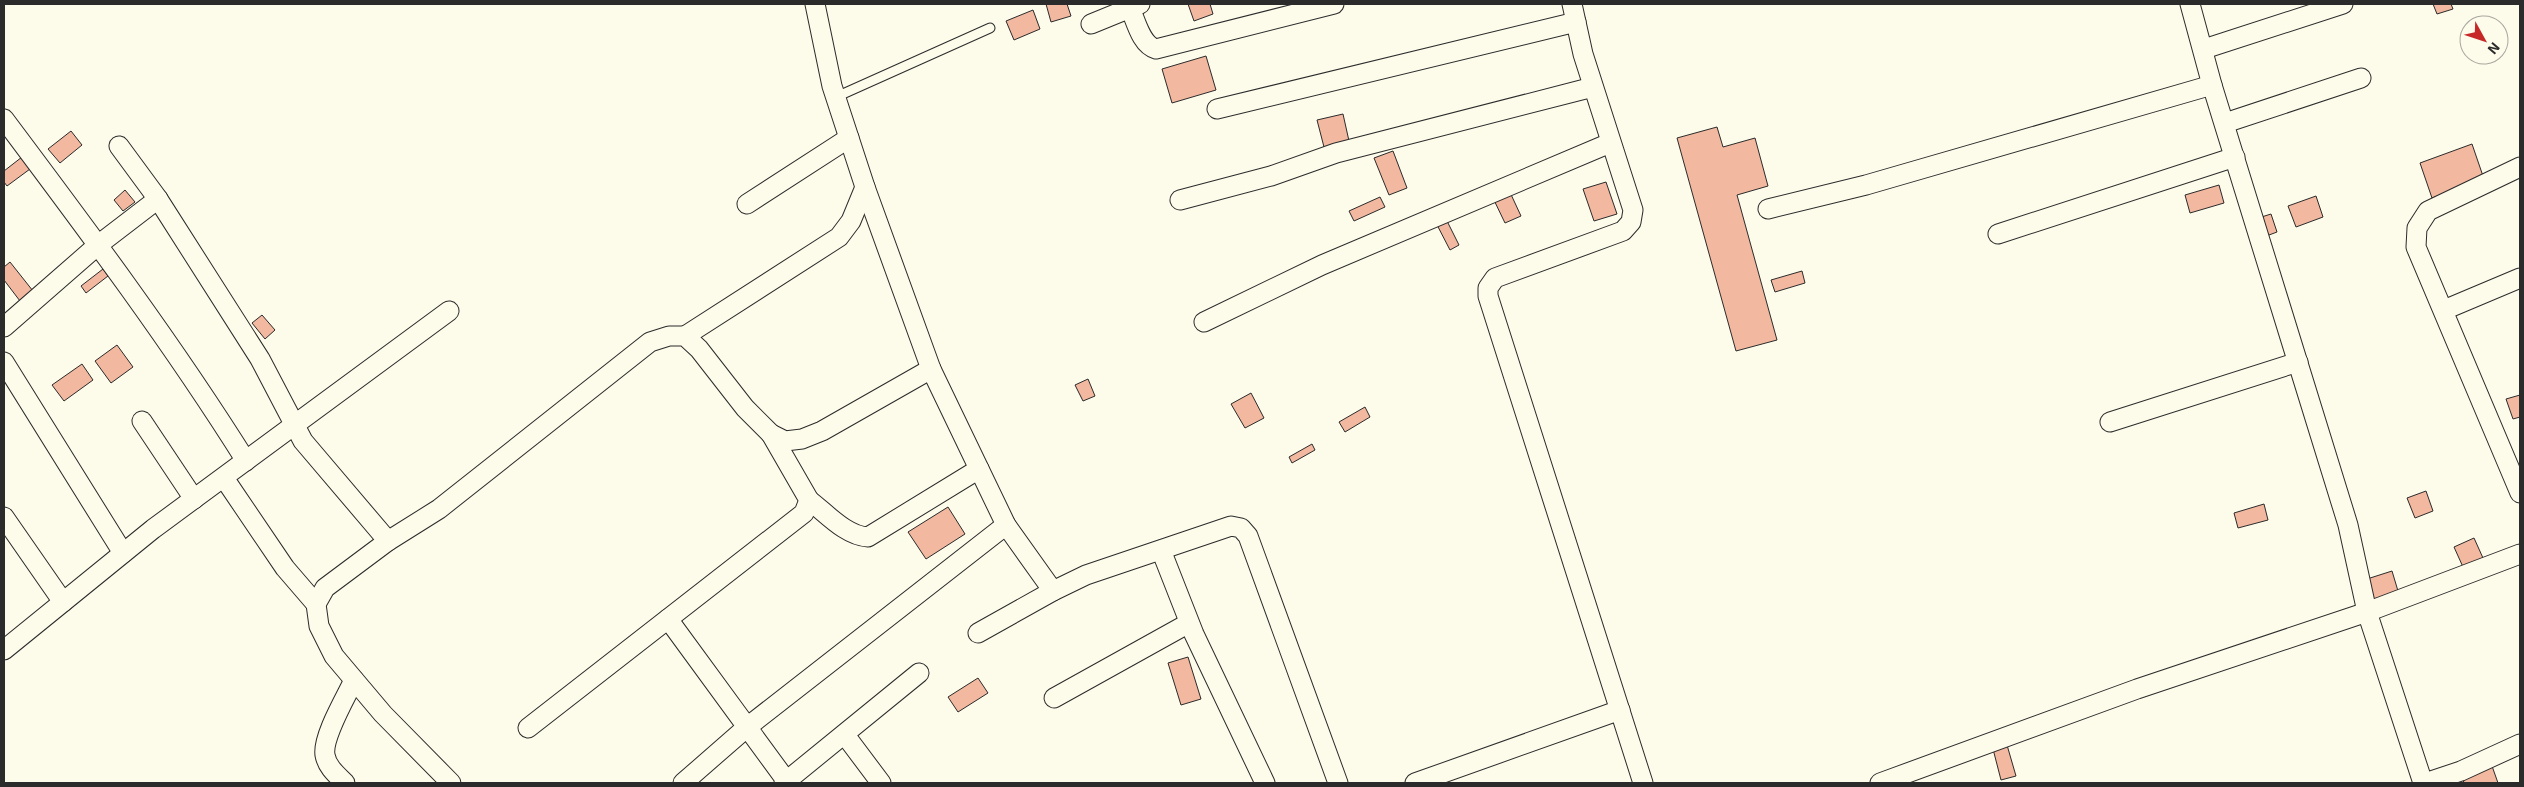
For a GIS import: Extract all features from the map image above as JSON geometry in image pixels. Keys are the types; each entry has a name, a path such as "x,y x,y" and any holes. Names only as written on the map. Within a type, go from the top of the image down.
{"street":[{"path":"814,4 836,97 864,187 931,369 1006,525 1053,590"},
{"path":"1090,24 1136,6 1144,39 1156,49 1334,4"},
{"path":"1572,4 1593,87 1633,210 1631,222 1623,231 1495,278 1488,288 1488,296 1643,783"},
{"path":"2190,4 2204,49 2212,85 2348,526 2367,612 2424,783 2461,771 2520,744"},
{"path":"2204,49 2343,4"},
{"path":"1217,110 1576,22"},
{"path":"2225,123 2361,78"},
{"path":"1768,209 1866,185 2212,85"},
{"path":"1180,200 1271,176 1336,153 1593,87"},
{"path":"4,119 98,245 204,394 246,461"},
{"path":"747,204 849,138"},
{"path":"1204,322 1322,265 1610,143"},
{"path":"119,146 158,199 260,359 303,441 388,541"},
{"path":"1998,234 2235,157"},
{"path":"2520,167 2428,211 2417,228 2416,246 2520,493"},
{"path":"316,604 325,588 388,541 439,509 650,342 669,336 685,336 839,236 851,221 864,187"},
{"path":"4,327 98,245 158,199"},
{"path":"2444,310 2520,278"},
{"path":"4,650 194,499 296,426 450,311"},
{"path":"685,336 699,349 745,408 771,434 809,500 855,535 868,537 978,468"},
{"path":"4,362 124,553"},
{"path":"2110,422 2298,362"},
{"path":"771,434 785,441 802,439 822,431 931,369"},
{"path":"142,421 194,499"},
{"path":"224,478 285,568 316,604 319,626 334,656 382,714 451,783"},
{"path":"528,728 798,519 804,513 809,500"},
{"path":"4,516 63,602"},
{"path":"682,783 746,728 1006,525"},
{"path":"978,633 1053,590 1086,575 1231,526 1241,528 1248,536 1338,783"},
{"path":"1161,550 1189,623 1266,783"},
{"path":"1880,783 2137,688 2367,612 2520,554"},
{"path":"668,619 786,782 919,673"},
{"path":"1054,698 1189,623"},
{"path":"345,783 329,766 325,754 326,742 354,680"},
{"path":"1415,783 1620,710"},
{"path":"845,735 881,783"}],"lane":[{"path":"836,97 990,28"}],"building":[{"path":"1046,4 1067,4 1071,16 1051,22"},
{"path":"1188,4 1210,4 1213,14 1194,21"},
{"path":"2433,4 2451,4 2453,9 2437,14"},
{"path":"1033,10 1040,29 1014,40 1006,21"},
{"path":"1206,56 1216,90 1172,103 1162,69"},
{"path":"1343,114 1349,141 1324,147 1317,120"},
{"path":"1717,127 1723,147 1755,138 1768,186 1737,195 1777,340 1736,351 1677,138"},
{"path":"71,131 82,145 60,163 48,149"},
{"path":"2472,144 2484,179 2432,198 2420,163"},
{"path":"1393,151 1407,188 1389,195 1374,158"},
{"path":"22,157 30,169 7,186 4,182 4,171"},
{"path":"1606,182 1617,214 1594,221 1583,189"},
{"path":"2219,185 2224,203 2190,213 2185,195"},
{"path":"1508,188 1521,216 1505,223 1492,196"},
{"path":"125,190 135,202 123,211 114,200"},
{"path":"2316,196 2323,217 2296,227 2288,206"},
{"path":"1380,197 1385,207 1354,221 1349,211"},
{"path":"2271,214 2277,232 2261,238 2255,219"},
{"path":"1445,217 1459,245 1450,250 1435,221"},
{"path":"10,262 33,291 20,301 4,280 4,267"},
{"path":"103,269 108,276 86,293 81,286"},
{"path":"1802,271 1805,283 1775,292 1771,280"},
{"path":"262,315 275,330 265,339 252,323"},
{"path":"117,345 133,367 111,383 95,361"},
{"path":"82,364 93,380 64,401 52,385"},
{"path":"1088,379 1095,396 1083,401 1075,385"},
{"path":"1251,393 1264,418 1245,428 1231,404"},
{"path":"2520,395 2520,417 2513,419 2506,399"},
{"path":"1365,407 1370,417 1345,432 1339,422"},
{"path":"1312,444 1315,450 1292,463 1289,457"},
{"path":"2426,491 2433,511 2415,518 2407,498"},
{"path":"2264,504 2268,520 2238,528 2234,513"},
{"path":"948,507 965,534 926,559 908,532"},
{"path":"2474,538 2483,558 2463,567 2454,547"},
{"path":"2392,571 2398,591 2373,600 2367,579"},
{"path":"1188,657 1201,699 1181,705 1168,663"},
{"path":"978,678 988,693 958,712 948,697"},
{"path":"2007,745 2016,776 2001,780 1993,749"},
{"path":"2492,766 2498,783 2464,783 2462,776"}]}
